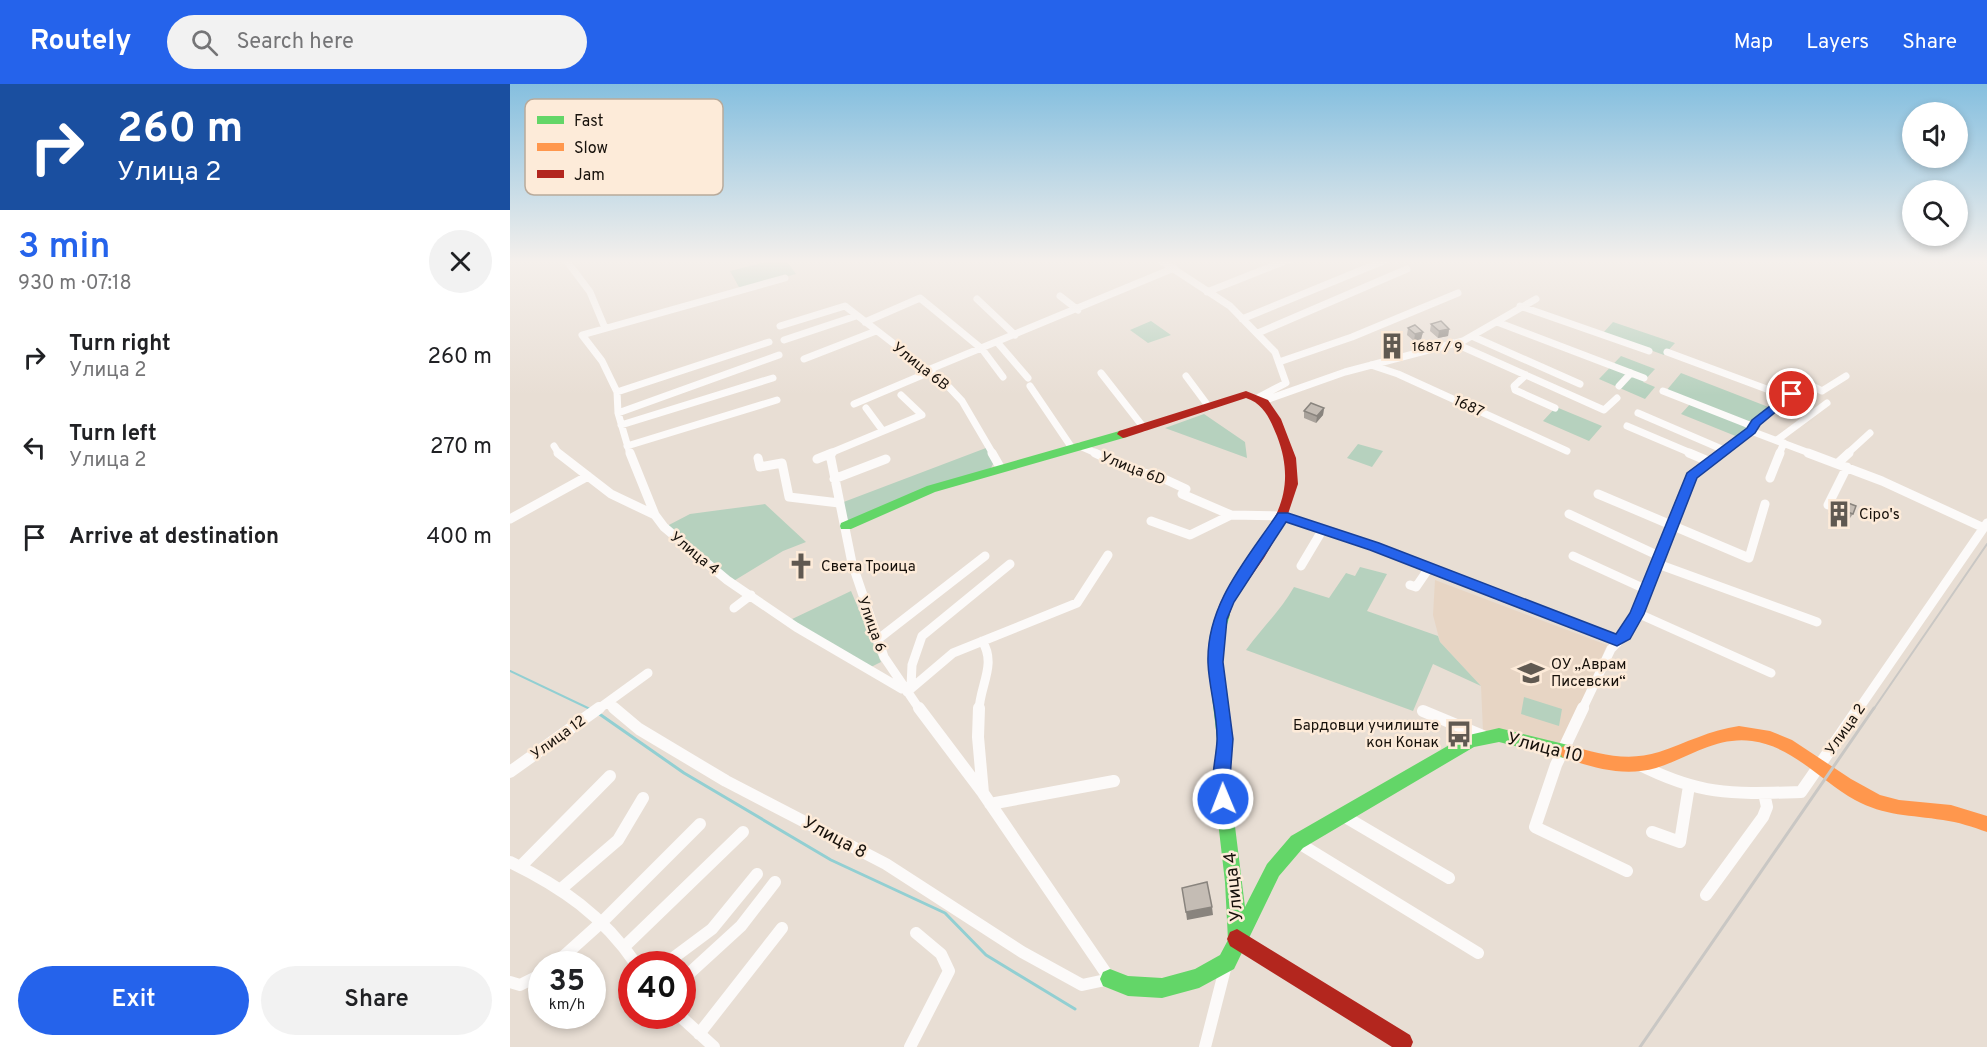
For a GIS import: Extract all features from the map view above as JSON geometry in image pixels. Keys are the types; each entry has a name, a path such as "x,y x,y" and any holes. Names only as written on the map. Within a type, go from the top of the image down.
{"street":[{"path":"595,305 605,328 688,305"},
{"path":"865,322 904,305"},
{"path":"928,305 982,349 1003,377"},
{"path":"983,305 1015,335"},
{"path":"1071,305 1078,310"},
{"path":"854,404 883,389 1090,305"},
{"path":"1228,305 1275,352 1279,362 1286,383 1261,399"},
{"path":"1242,319 1276,305"},
{"path":"1258,333 1323,305"},
{"path":"1279,362 1352,337 1429,305"},
{"name":"Улица 6B","path":"780,326 845,306 930,371 962,401 1000,467"},
{"path":"846,526 896,504 1000,467 1144,428 1246,394 1261,399 1371,364 1474,337 1520,306 1649,351"},
{"path":"784,340 856,316"},
{"path":"1497,322 1644,378"},
{"name":"Улица 4","path":"605,328 582,335 588,348 602,361 617,392 618,413 627,446 663,527 796,627 909,689"},
{"path":"804,359 876,331"},
{"path":"1474,337 1580,384"},
{"path":"617,392 769,342"},
{"path":"997,342 1076,447"},
{"path":"1454,343 1604,410 1617,398"},
{"path":"1667,352 1788,397"},
{"path":"618,413 779,354"},
{"name":"1687","path":"1371,364 1398,374 1567,451"},
{"path":"1101,373 1144,428"},
{"path":"1619,386 1631,373"},
{"path":"1526,375 1514,386 1515,390 1555,408"},
{"path":"1186,376 1209,407"},
{"path":"1627,871 1535,827 1556,765 1611,649 1617,640 1625,635 1636,614 1691,476 1806,383 1822,391 1846,376"},
{"path":"621,425 772,378"},
{"name":"Улица 2","path":"1638,764 1689,786 1726,792 1801,792 1985,526 1663,391"},
{"path":"817,459 922,415 901,395"},
{"name":"Улица 4","path":"1261,399 1276,417 1292,465 1290,492 1283,516 1227,600 1217,634 1215,662 1225,739 1221,778 1234,882 1237,939 1403,1042"},
{"path":"627,446 777,400"},
{"path":"1770,478 1781,441 1827,403"},
{"path":"866,408 883,431"},
{"path":"1638,413 1725,450"},
{"path":"1627,426 1708,461"},
{"path":"1837,464 1870,434"},
{"path":"554,446 560,456 611,494 656,515"},
{"name":"Улица 6D","path":"1076,447 1133,471 1158,476 1231,515"},
{"name":"Улица 6","path":"830,454 852,563 877,640 1110,979"},
{"path":"758,458 760,467 782,463 789,497 839,503"},
{"path":"834,479 886,459"},
{"path":"1828,505 1847,467"},
{"path":"510,519 588,476"},
{"path":"1598,494 1749,558 1765,504"},
{"path":"1569,514 1657,559 1817,622"},
{"path":"1151,521 1190,535 1231,515 1283,516 1429,568 1617,640"},
{"path":"1301,567 1323,529"},
{"path":"909,689 952,653 1077,603 1089,590 1097,570 1108,555"},
{"path":"877,640 985,556"},
{"path":"1573,556 1645,589"},
{"path":"909,689 912,665 922,636 1010,564"},
{"path":"1410,585 1416,587 1429,568"},
{"path":"734,608 751,595"},
{"path":"1636,614 1771,673"},
{"path":"982,641 989,652 989,664 980,705 978,737 986,799 1114,781"},
{"path":"607,703 648,673"},
{"name":"Улица 12","path":"510,772 607,703"},
{"name":"Улица 8","path":"607,703 649,735 726,781 886,864 1032,958 1082,985 1110,979"},
{"path":"1423,711 1483,736"},
{"name":"Улица 10","path":"1483,736 1496,735 1564,750 1607,763 1638,764 1743,733 1774,740 1849,788 1877,803 1897,808 1954,814 1987,824"},
{"path":"1205,1047 1227,962 1237,939 1273,870 1297,842 1459,747 1483,736"},
{"path":"610,776 515,865 561,889 604,920 628,951"},
{"path":"1652,831 1680,842 1687,811 1689,786"},
{"path":"1706,895 1762,817 1767,807 1764,793"},
{"path":"561,889 618,840 643,798"},
{"path":"1342,815 1449,878"},
{"path":"569,951 604,920 700,824"},
{"path":"625,946 743,832"},
{"path":"1297,842 1478,953"},
{"path":"682,951 712,929 757,874"},
{"path":"696,967 741,926 775,882"},
{"path":"699,1034 782,928"},
{"path":"909,1047 949,971 941,954 916,933"},
{"path":"1110,979 1128,986 1162,988 1199,978 1227,962"},
{"path":"510,982 520,985 528,981"},
{"path":"694,1029 714,1047"}],"shaded area":[{"name":"ОУ „Аврам Писевски“","path":"1435,580 1607,645 1563,747 1483,731 1481,686 1440,642 1433,615"}],"green space":[{"path":"1151,321 1171,335 1148,343 1130,330"},
{"path":"1613,322 1675,343 1664,355 1603,333"},
{"path":"1621,356 1655,369 1643,382 1655,387 1645,399 1599,379"},
{"path":"1681,373 1771,408 1751,425 1666,391"},
{"path":"1691,403 1748,425 1749,429 1738,437 1681,414"},
{"path":"1556,407 1602,426 1589,441 1543,421"},
{"path":"1204,414 1245,442 1247,458 1165,428"},
{"path":"1358,444 1383,451 1372,467 1347,458"},
{"path":"986,448 994,462 991,468 848,521 841,503"},
{"path":"765,504 806,542 783,551 732,582 665,527 690,514"},
{"path":"1360,567 1387,574 1367,611 1438,636 1440,642 1481,686 1433,664 1413,711 1246,650 1294,587 1329,598 1346,573 1355,576"},
{"path":"851,591 881,662 871,667 790,620"},
{"path":"1524,697 1562,709 1559,726 1521,714"}],"building":[{"path":"1441,321 1449,329 1439,331 1431,324"},
{"path":"1415,325 1423,332 1415,334 1408,328"},
{"path":"1311,403 1324,408 1317,416 1304,411"},
{"path":"1840,500 1856,506 1853,514 1834,507"},
{"path":"1207,882 1212,907 1186,912 1182,888"}],"waterway":[{"path":"510,671 590,709"},
{"path":"598,713 684,773 831,860 945,913 986,955 1075,1009"}],"railway":[{"path":"1873,710 1987,544"},
{"path":"1640,1047 1874,708"}],"traffic: fast":[{"path":"846,526 931,489 1123,434"},
{"path":"1223,615 1217,634 1215,662 1225,739 1221,778 1234,882 1237,939"},
{"path":"1110,979 1128,986 1162,988 1199,978 1227,962 1273,870 1297,842 1471,741 1499,735 1568,752"}],"traffic: slow":[{"path":"1568,752 1586,758 1625,765 1657,760 1725,735 1753,734 1786,745 1845,785 1876,802 1899,808 1951,813 1987,824"}],"traffic: jam":[{"path":"1123,434 1246,394 1264,403 1276,419 1288,449 1292,467 1292,484 1280,520 1227,600 1223,615"},
{"path":"1237,939 1403,1042"}],"place":[{"name":"1687 / 9","path":"1392,346"},
{"name":"Cipo's","path":"1839,514"},
{"name":"Света Троица","path":"801,566"},
{"name":"ОУ „Аврам Писевски“","path":"1531,673"},
{"name":"Бардовци училиште кон Конак","path":"1459,734"}],"route":[{"path":"1223,799 1221,778 1225,739 1215,662 1220,619 1227,600 1283,516 1534,606 1617,640 1625,635 1636,614 1691,476 1696,470 1751,431 1752,426 1792,394"}]}
